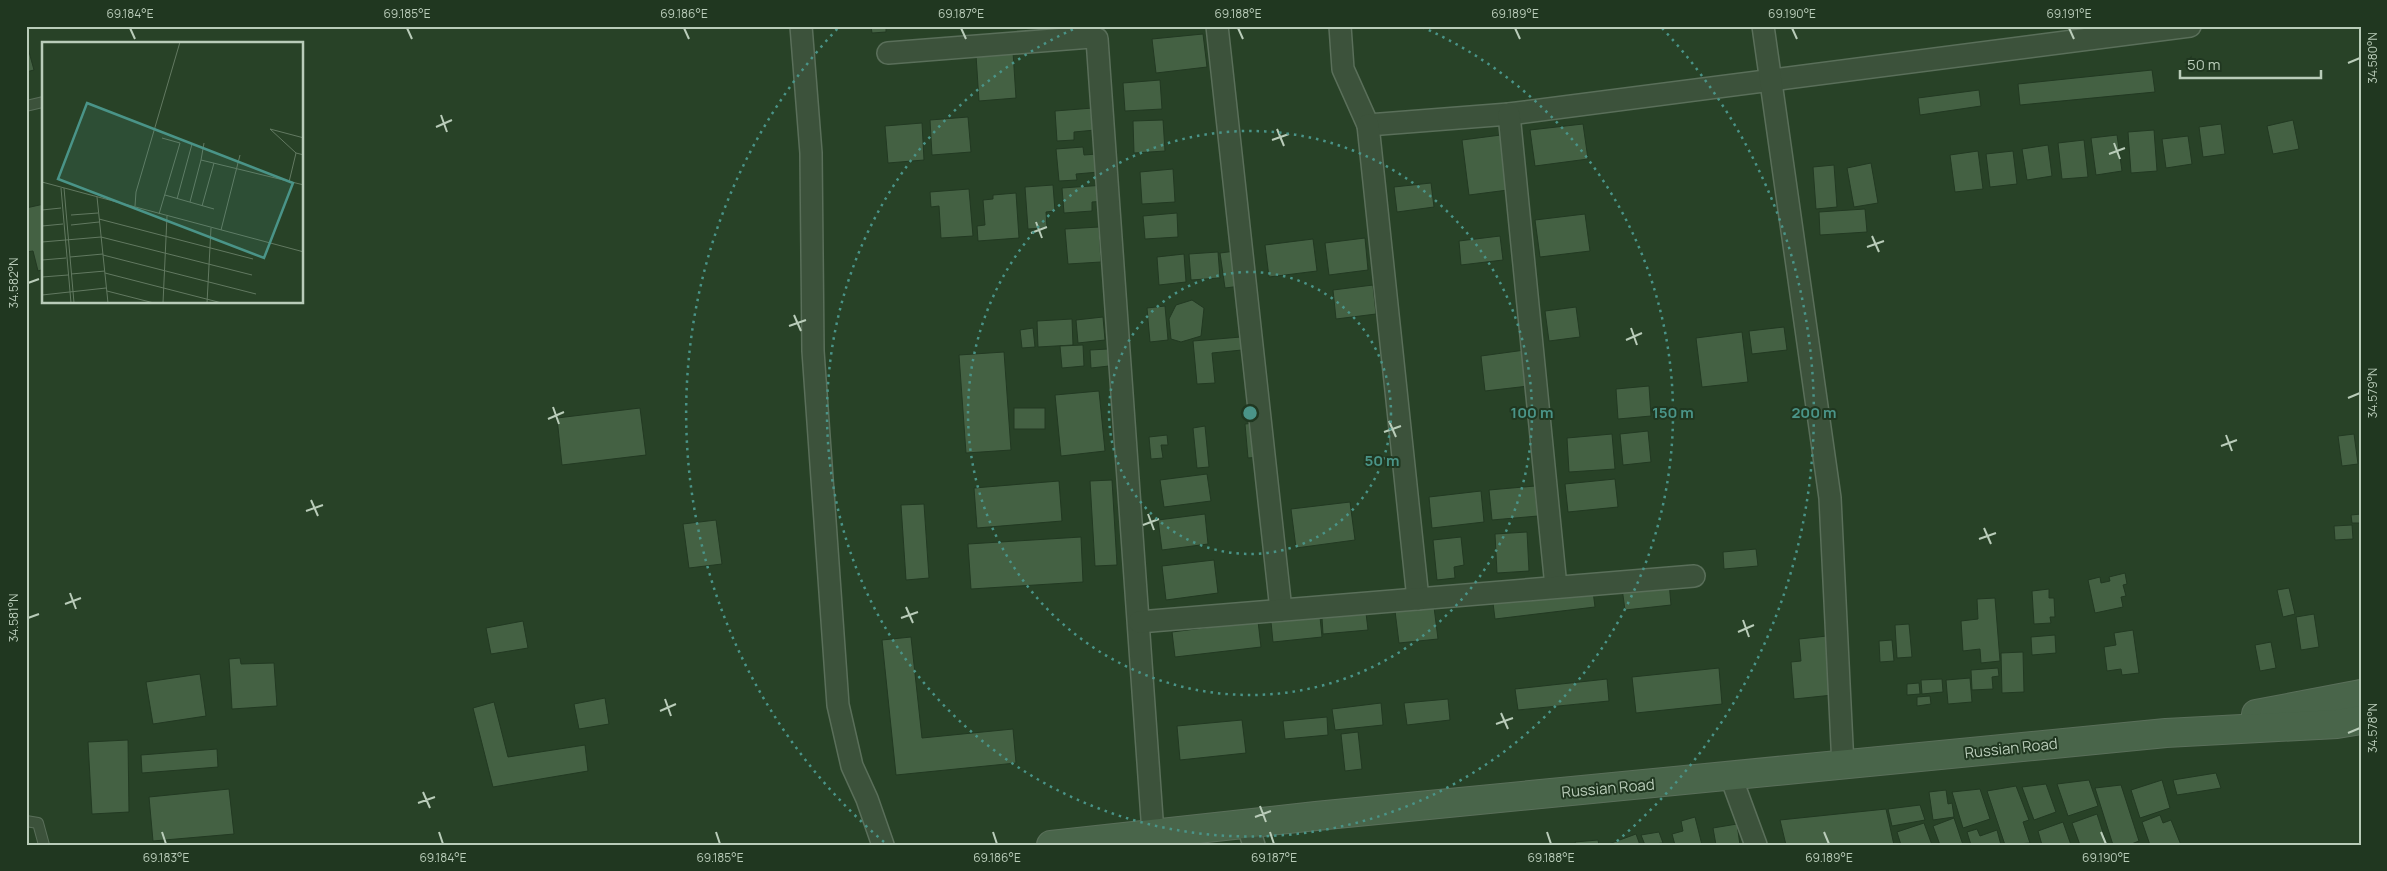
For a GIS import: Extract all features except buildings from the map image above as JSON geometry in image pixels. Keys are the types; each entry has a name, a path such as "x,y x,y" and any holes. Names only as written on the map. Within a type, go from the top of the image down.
{"main road":[{"name":"Russian Road","path":"2166,732 2361,694"},
{"name":"Russian Road","path":"1051,845 1154,833 1250,834 1731,777 2166,732 2349,722"}],"street":[{"path":"801,26 810,153 812,351 838,705 852,766 867,799 883,845"},
{"path":"1217,26 1281,610"},
{"path":"1340,26 1343,69 1368,125 1418,599"},
{"path":"1764,26 1830,498 1843,766"},
{"path":"1368,125 1509,114 1772,82 2190,26"},
{"path":"888,53 1090,37 1097,39 1154,833"},
{"path":"1509,114 1556,587"},
{"path":"1139,622 1694,576"},
{"path":"1731,777 1756,845"}],"lane":[{"path":"26,106 42,102"},
{"path":"26,821 38,823 44,845"}]}
